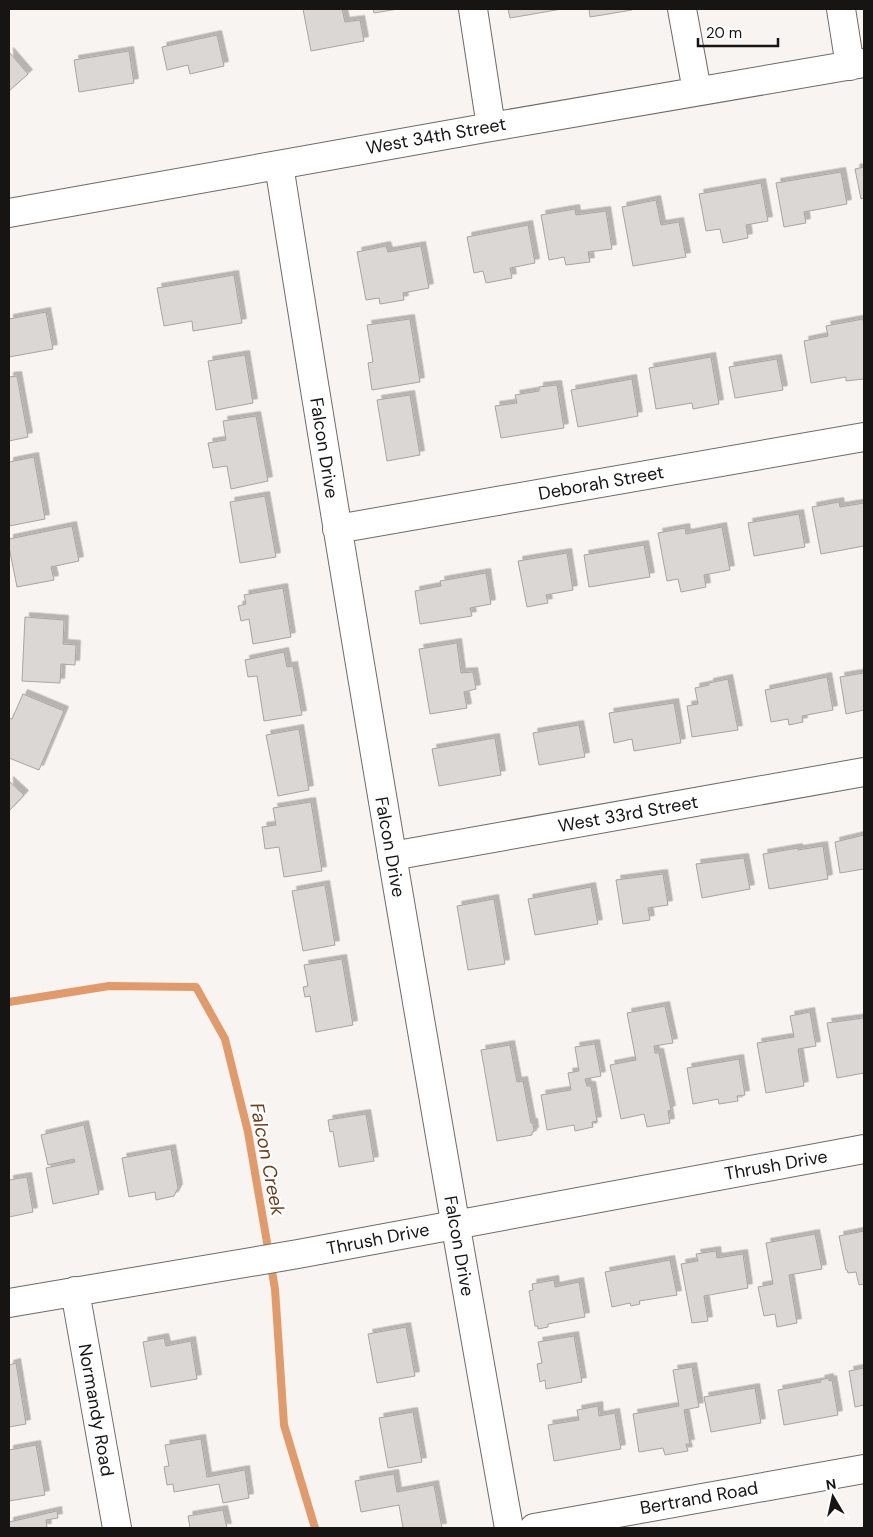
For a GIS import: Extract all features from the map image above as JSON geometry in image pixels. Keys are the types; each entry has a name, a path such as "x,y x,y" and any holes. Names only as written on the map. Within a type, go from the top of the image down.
{"street":[{"path":"473,9 491,126"},
{"path":"682,9 697,91"},
{"path":"841,9 857,64"},
{"name":"West 34th Street","path":"9,213 491,126 857,64"},
{"name":"Falcon Drive","path":"279,165 337,530 392,856 509,1528"},
{"name":"Deborah Street","path":"337,530 864,437"},
{"name":"West 33rd Street","path":"392,856 864,772"},
{"name":"Thrush Drive","path":"9,1303 298,1254 864,1149"},
{"name":"Normandy Road","path":"74,1291 117,1528"},
{"name":"Bertrand Road","path":"534,1528 864,1469"}],"building":[{"path":"303,9 342,9 345,22 360,20 364,41 311,51"},
{"path":"373,9 398,9 374,13"},
{"path":"508,9 562,9 510,18"},
{"path":"589,9 632,9 632,10 590,17"},
{"path":"217,35 224,66 190,74 188,65 167,70 162,47"},
{"path":"129,51 134,83 79,92 74,60"},
{"path":"9,52 28,74 9,91"},
{"path":"864,167 864,198 861,199 855,169"},
{"path":"841,172 847,204 804,212 806,223 784,227 776,183"},
{"path":"761,183 768,221 746,225 748,238 723,243 720,229 706,231 699,194"},
{"path":"656,200 661,225 679,222 686,257 633,266 622,207"},
{"path":"575,209 576,215 606,211 612,249 588,252 590,262 566,265 564,257 549,260 541,215"},
{"path":"528,225 535,263 510,268 512,278 486,283 483,271 474,273 467,237"},
{"path":"386,246 388,252 421,246 429,288 403,293 404,300 380,304 379,298 366,300 357,252"},
{"path":"234,275 242,323 193,331 192,321 164,326 157,288"},
{"path":"46,312 53,349 9,357 9,319"},
{"path":"410,319 420,382 372,390 368,363 373,362 367,325"},
{"path":"863,319 864,379 846,381 846,377 811,383 804,341 828,336 826,326"},
{"path":"245,355 253,403 216,410 208,361"},
{"path":"711,357 719,404 693,409 692,403 656,409 649,368"},
{"path":"777,359 783,390 735,398 729,367"},
{"path":"17,376 28,437 9,441 9,377"},
{"path":"632,379 638,416 578,427 571,390"},
{"path":"557,385 564,428 501,438 495,406 517,403 515,395 539,391 539,387"},
{"path":"410,395 420,455 387,461 377,400"},
{"path":"256,416 268,481 231,489 227,466 213,468 208,443 226,440 223,421"},
{"path":"34,457 45,519 9,526 9,462"},
{"path":"265,496 276,557 240,563 230,502"},
{"path":"839,502 840,507 864,503 864,546 821,554 812,507"},
{"path":"799,514 805,547 754,556 748,523"},
{"path":"72,526 79,561 51,567 54,580 17,587 9,539"},
{"path":"722,527 730,570 704,575 706,587 681,592 678,579 667,581 658,533 685,528 686,534"},
{"path":"644,545 650,577 589,587 584,555"},
{"path":"567,553 573,590 546,595 548,603 527,607 518,561"},
{"path":"486,573 491,604 470,608 472,616 420,624 415,591 441,586 440,581"},
{"path":"283,588 291,637 253,644 249,619 241,621 238,606 246,604 244,595"},
{"path":"25,617 64,620 63,644 76,645 75,665 61,664 60,683 22,681"},
{"path":"457,643 461,673 473,672 476,689 464,692 467,708 430,714 419,649"},
{"path":"284,652 287,667 293,666 302,715 264,721 257,676 248,677 245,660"},
{"path":"864,673 864,710 846,714 840,677"},
{"path":"827,677 833,710 802,716 803,722 789,725 788,719 771,722 765,690"},
{"path":"728,679 738,730 692,737 687,706 698,704 695,688"},
{"path":"23,694 64,711 39,770 9,758 9,718 12,719"},
{"path":"674,703 681,743 634,751 632,739 614,743 609,713"},
{"path":"579,725 585,757 539,765 533,733"},
{"path":"299,729 309,790 278,796 266,735"},
{"path":"495,738 501,775 439,786 432,749"},
{"path":"9,781 24,795 9,811"},
{"path":"311,802 322,871 284,877 279,847 265,849 262,827 276,825 273,808"},
{"path":"864,835 864,869 840,873 835,842"},
{"path":"823,846 828,879 769,889 763,854"},
{"path":"744,858 750,889 702,898 696,864"},
{"path":"663,874 668,905 648,908 650,920 623,924 616,880"},
{"path":"325,885 335,945 303,951 292,891"},
{"path":"591,887 598,924 535,935 528,899"},
{"path":"494,899 505,964 468,970 457,906"},
{"path":"342,959 353,1025 316,1032 310,996 305,997 303,987 308,986 304,965"},
{"path":"665,1006 673,1043 654,1046 655,1053 659,1053 671,1110 668,1111 670,1123 647,1127 644,1114 621,1119 610,1065 636,1060 627,1013"},
{"path":"810,1012 816,1046 798,1049 804,1086 766,1093 757,1043 794,1037 790,1016"},
{"path":"864,1018 864,1073 837,1078 827,1023"},
{"path":"595,1044 601,1076 585,1079 587,1086 591,1086 597,1121 592,1122 593,1127 575,1131 574,1125 547,1130 541,1095 571,1090 568,1073 579,1071 575,1047"},
{"path":"510,1045 517,1082 523,1081 534,1132 532,1132 532,1135 497,1141 481,1050"},
{"path":"739,1059 745,1095 737,1096 738,1101 719,1104 718,1099 693,1104 687,1068"},
{"path":"366,1114 374,1161 339,1167 333,1131 330,1132 328,1120"},
{"path":"84,1125 99,1194 53,1204 46,1168 75,1162 74,1159 48,1165 41,1135"},
{"path":"171,1149 178,1188 174,1196 156,1200 155,1192 129,1197 122,1158"},
{"path":"27,1177 33,1212 9,1217 9,1180"},
{"path":"864,1231 864,1284 859,1285 856,1272 848,1273 846,1270 839,1236"},
{"path":"815,1234 822,1269 789,1275 797,1323 777,1327 775,1314 764,1316 758,1287 773,1284 766,1243"},
{"path":"716,1251 717,1258 743,1254 748,1288 704,1296 708,1321 692,1323 681,1264 698,1261 696,1254"},
{"path":"670,1260 677,1295 639,1301 640,1304 631,1306 630,1303 612,1307 605,1272"},
{"path":"554,1280 555,1287 579,1282 585,1317 548,1324 548,1327 538,1329 538,1326 535,1326 529,1291 533,1290 532,1284"},
{"path":"406,1327 415,1376 377,1383 368,1334"},
{"path":"574,1336 582,1382 546,1389 545,1380 540,1382 537,1364 542,1363 538,1342"},
{"path":"164,1338 166,1346 191,1341 197,1379 151,1387 143,1342"},
{"path":"16,1363 26,1424 9,1427 9,1365"},
{"path":"692,1367 699,1407 684,1410 690,1444 686,1444 688,1451 665,1455 663,1448 639,1452 633,1414 679,1406 673,1370"},
{"path":"864,1368 864,1405 855,1407 849,1371"},
{"path":"829,1378 829,1381 832,1380 838,1415 784,1425 778,1390 821,1382 820,1380"},
{"path":"755,1388 761,1423 711,1432 704,1397"},
{"path":"598,1406 599,1416 615,1413 621,1449 554,1461 548,1425 579,1420 577,1410"},
{"path":"413,1412 422,1462 388,1468 379,1418"},
{"path":"201,1439 207,1477 245,1470 249,1498 223,1503 219,1484 174,1492 173,1484 167,1485 164,1467 169,1466 165,1445"},
{"path":"36,1445 45,1495 9,1501 9,1450"},
{"path":"394,1474 397,1492 434,1485 442,1528 403,1528 399,1505 361,1512 355,1481"},
{"path":"223,1510 227,1528 190,1528 188,1516"},
{"path":"57,1511 58,1518 46,1520 47,1528 9,1528 9,1522"}],"waterway":[{"name":"Falcon Creek","path":"9,1002 109,986 196,987 225,1039 248,1132 275,1289 284,1425 315,1528"}]}
